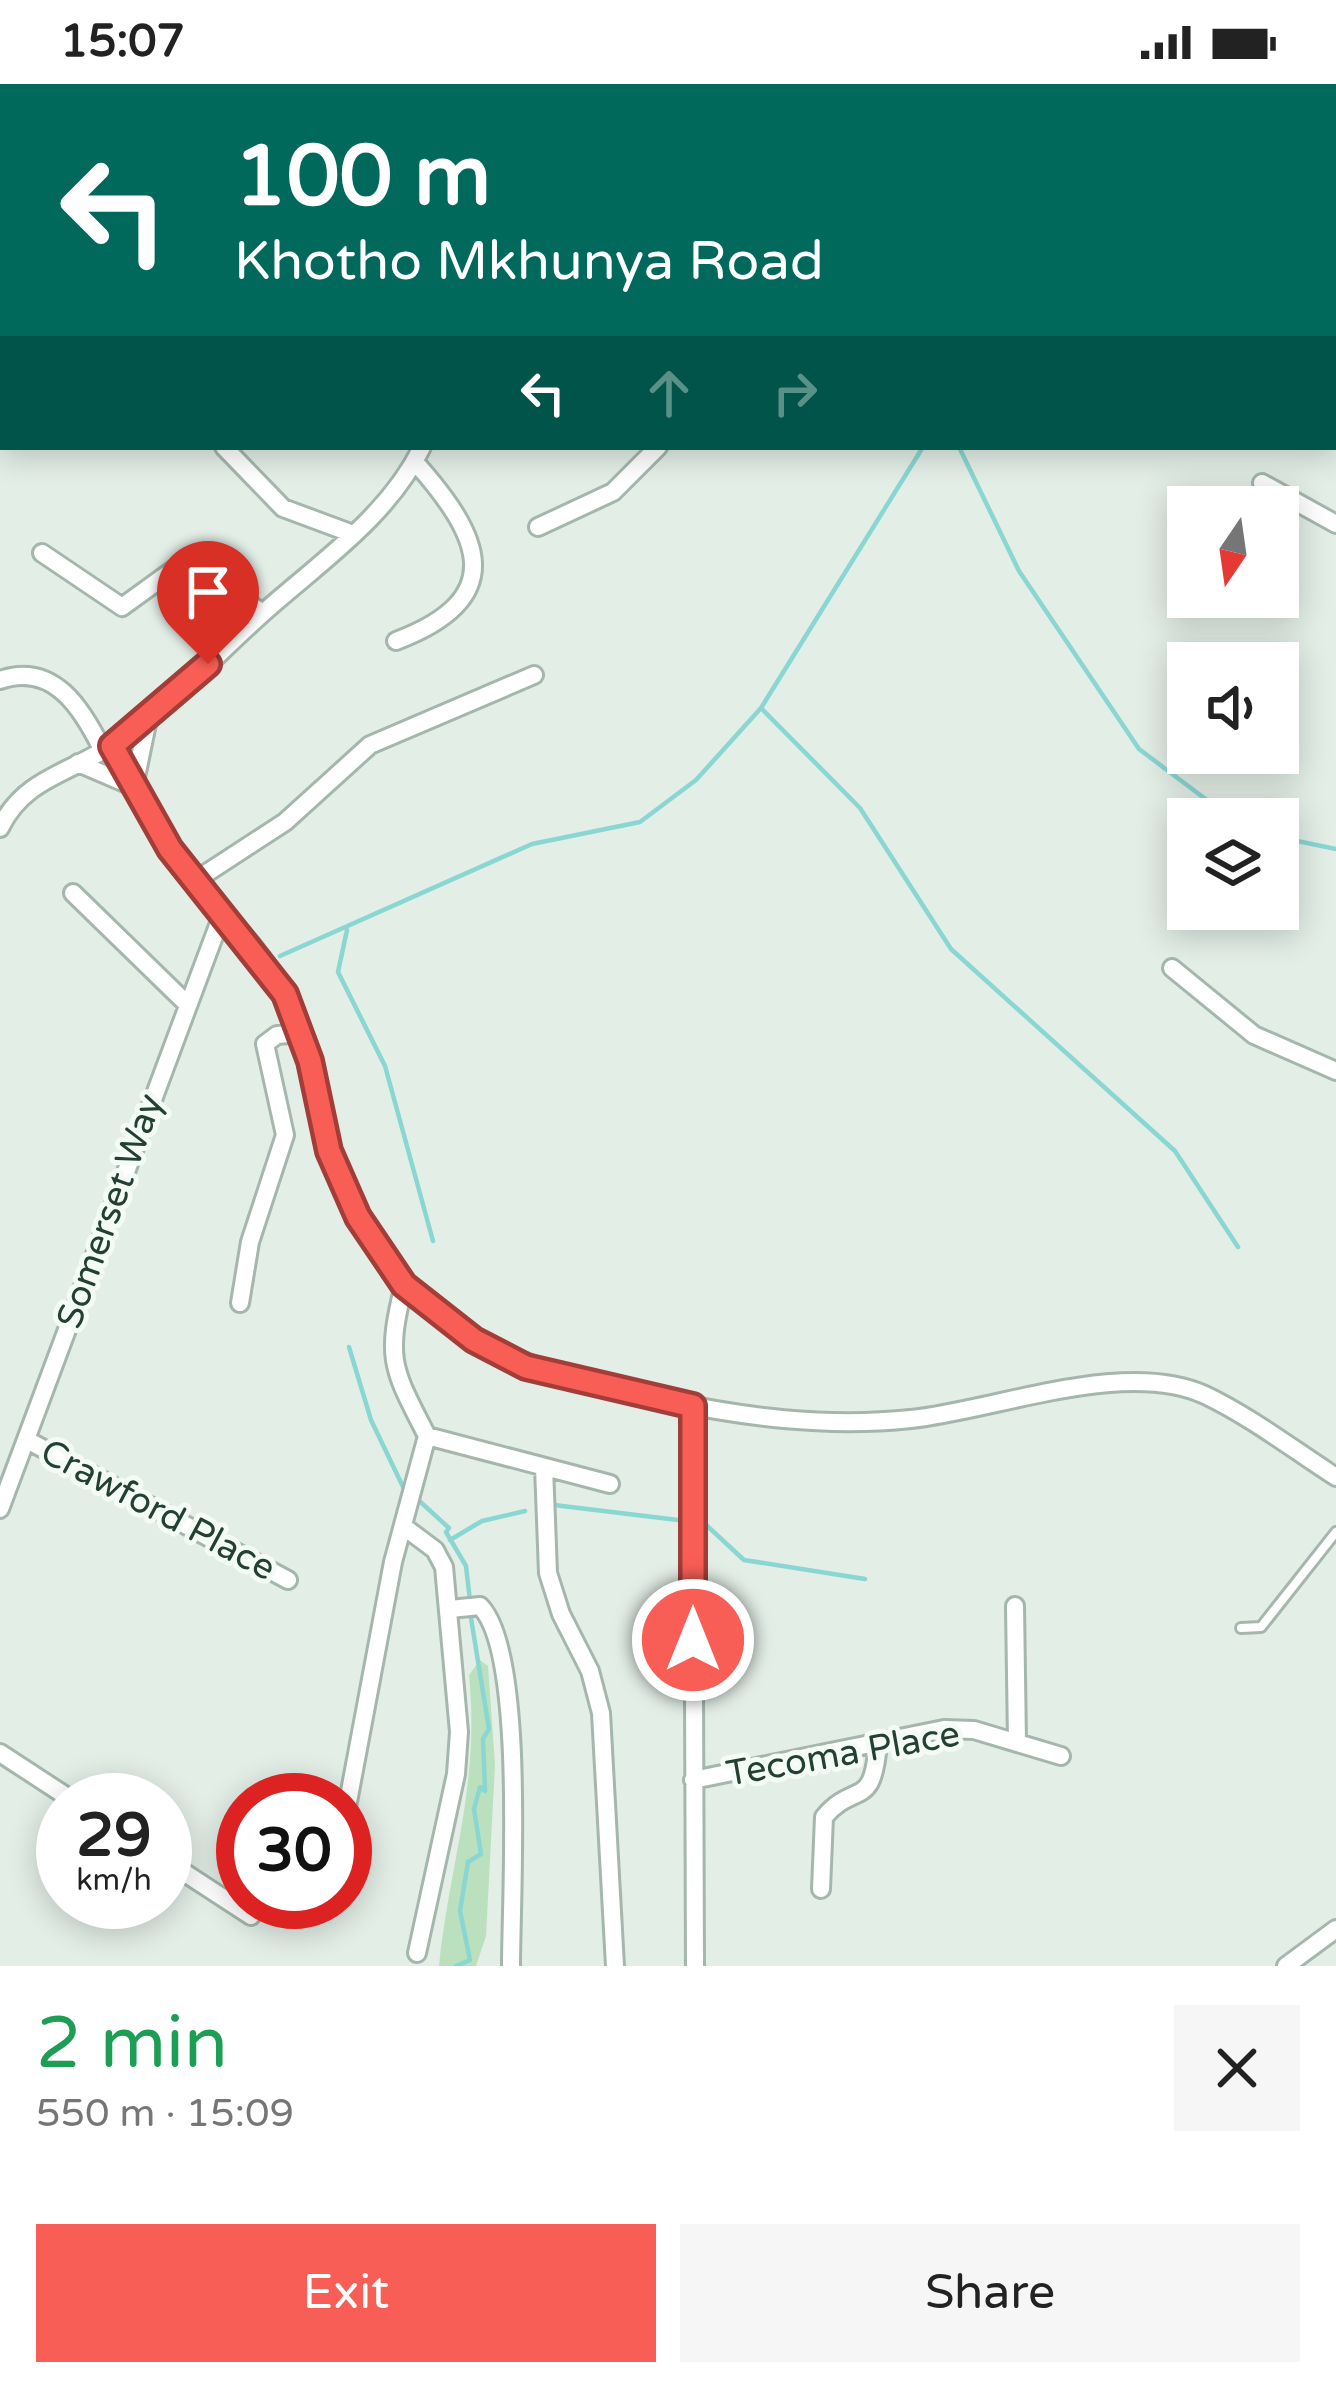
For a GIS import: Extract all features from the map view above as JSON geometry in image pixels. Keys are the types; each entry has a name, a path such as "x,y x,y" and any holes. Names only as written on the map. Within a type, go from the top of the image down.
{"street":[{"path":"227,450 283,508 352,534"},
{"path":"538,527 613,492 655,450"},
{"path":"0,828 6,800 107,748 148,718 397,490 418,454 458,518 476,561 476,575 449,615 396,641"},
{"path":"1262,483 1336,524"},
{"path":"42,553 122,607 180,565 198,570 263,613"},
{"path":"196,880 285,823 370,745 534,675"},
{"path":"0,680 24,676 63,690 81,706 196,880 272,974 301,1033 329,1151 358,1217 404,1285 474,1340 526,1367 776,1420 869,1423 1147,1381 1204,1394 1336,1477"},
{"path":"134,787 148,718"},
{"path":"78,763 134,787"},
{"path":"73,893 187,1004"},
{"name":"Somerset Way","path":"0,1509 222,915"},
{"path":"1172,968 1254,1035 1336,1071"},
{"path":"240,1303 250,1242 286,1129 265,1044 277,1035 301,1033"},
{"path":"354,1773 427,1436 399,1387 392,1360 404,1285"},
{"path":"693,1406 694,1966"},
{"path":"427,1436 610,1484"},
{"name":"Crawford Place","path":"27,1440 288,1580"},
{"path":"544,1466 548,1573 561,1614 590,1671 602,1713 615,1966"},
{"path":"404,1526 435,1550 464,1608 456,1774 417,1953"},
{"path":"1016,1606 1017,1743"},
{"path":"464,1608 496,1624 509,1710 511,1966"},
{"name":"Tecoma Place","path":"693,1780 944,1729 974,1730 1060,1756"},
{"path":"821,1889 824,1817 866,1790 876,1773 878,1742"},
{"path":"0,1754 36,1777"},
{"path":"1286,1966 1336,1929"}],"lane":[{"path":"1240,1628 1262,1627 1336,1532"}],"green space":[{"path":"480,1660 488,1666 495,1765 486,1936 476,1966 439,1966 467,1788 469,1675"}],"waterway":[{"path":"280,956 532,844 640,822 696,780 761,708 921,450"},
{"path":"960,450 1019,571 1139,749 1204,798"},
{"path":"761,708 860,808 951,949 1175,1151 1238,1247"},
{"path":"1299,841 1336,849"},
{"path":"347,930 338,972 385,1066 433,1241"},
{"path":"349,1347 371,1420 405,1491"},
{"path":"415,1497 449,1528 446,1532 466,1566 470,1601"},
{"path":"554,1505 686,1521"},
{"path":"450,1540 482,1521 525,1511"},
{"path":"703,1522 744,1560 865,1579"},
{"path":"456,1966 470,1960 460,1911 468,1862 481,1854 474,1809 480,1787 485,1791 483,1739 489,1729 470,1612"}],"route":[{"path":"208,664 112,746 170,849 259,955 285,994 310,1061 329,1151 358,1217 404,1285 474,1340 526,1367 693,1406 693,1640"}]}
